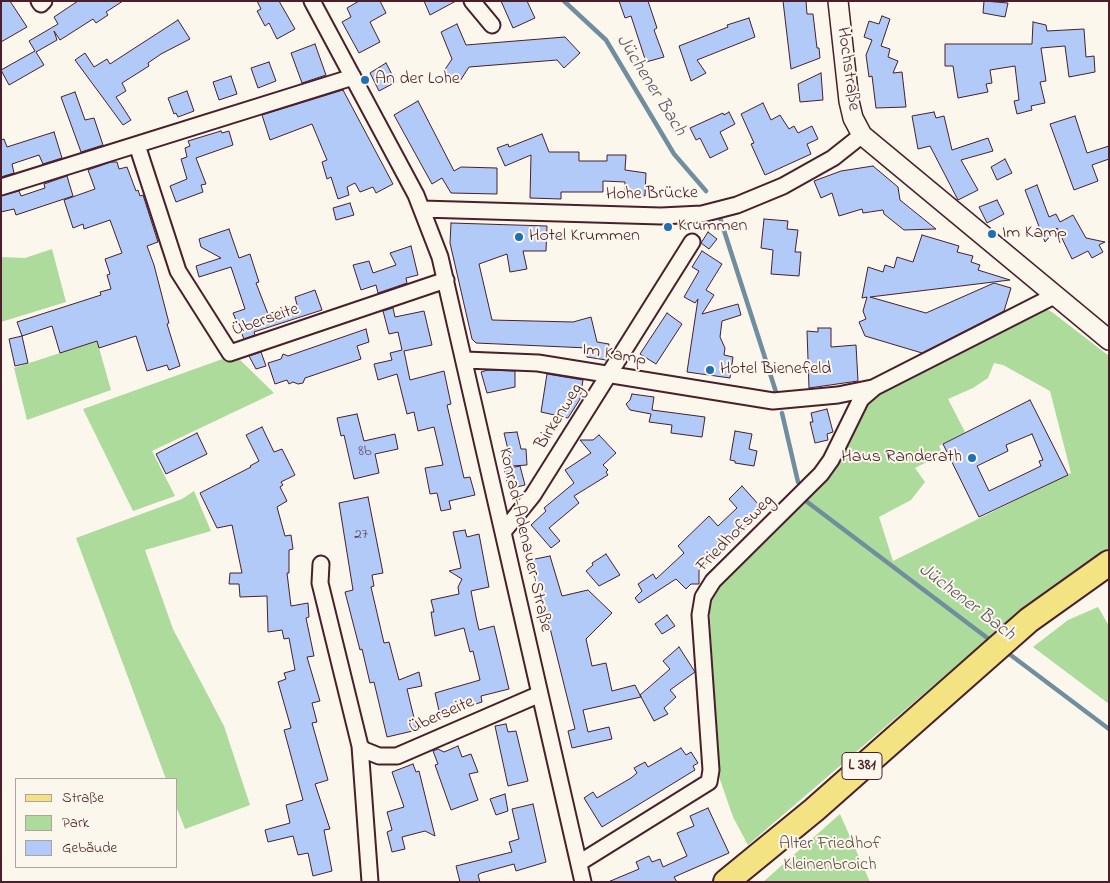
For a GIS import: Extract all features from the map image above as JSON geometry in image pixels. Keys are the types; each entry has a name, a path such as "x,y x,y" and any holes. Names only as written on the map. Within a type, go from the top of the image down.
{"main road":[{"name":"L 381","path":"726,882 814,810 999,645 1059,597 1109,563"}],"street":[{"name":"Konrad-Adenauer-Straße","path":"312,1 422,209 446,280 583,882"},
{"path":"472,1 492,25"},
{"name":"Hochstraße","path":"838,1 849,101 862,135"},
{"path":"1,187 353,76"},
{"path":"862,135 1109,340"},
{"name":"Hohe Brücke","path":"422,209 661,216 702,214 737,205 783,186 833,158 862,135"},
{"name":"Überseite","path":"137,145 178,271 230,353 446,280"},
{"name":"Birkenweg","path":"503,532 533,495 692,242"},
{"name":"Friedhofsweg","path":"579,863 709,782 711,770 700,615 703,597 717,577 821,474 831,460 858,404 865,394 875,387 1054,296"},
{"name":"Im Kamp","path":"465,360 538,363 773,401 838,395 875,387"},
{"path":"321,564 320,583 360,746 370,882"},
{"name":"Überseite","path":"360,746 379,756 397,756 540,694"}],"green space":[{"path":"52,249 66,302 1,322 1,257 25,258"},
{"path":"1040,306 1052,312 1109,356 1109,549 1078,568 984,642 748,845 733,817 716,768 710,602 715,589 792,512 865,400","holes":["994,363 1003,365 1050,391 1071,473 893,561 879,517 911,500 925,482 915,468 943,454 939,446 965,432 948,399 973,388 988,378"]},
{"path":"97,341 111,390 27,420 14,368"},
{"path":"231,356 238,358 274,393 152,451 175,496 133,511 83,409"},
{"path":"194,491 211,531 145,550 173,629 224,726 250,805 185,829 178,811 178,778 166,778 76,538 182,499"},
{"path":"1098,607 1109,626 1109,704 1033,647 1068,620"},
{"name":"Alter Friedhof Kleinenbroich","path":"840,814 870,882 763,882"}],"building":[{"path":"1,1 10,1 27,27 1,42"},
{"path":"78,1 123,1 106,12 108,15 96,23 93,19 60,40 54,31 57,40 36,52 44,65 9,85 1,70 35,51 29,41 58,24 54,17"},
{"path":"257,1 279,1 295,29 277,39 269,23 265,26 257,11 261,9"},
{"path":"359,1 380,1 386,13 370,22 380,42 359,53 342,22 351,17 347,8"},
{"path":"424,1 456,1 430,15"},
{"path":"501,1 527,1 535,18 513,28"},
{"path":"619,1 648,1 657,28 654,30 664,57 646,62 631,16 625,18"},
{"path":"783,1 806,1 807,14 813,14 817,48 819,48 820,58 791,69"},
{"path":"984,1 1008,3 1005,17 983,13"},
{"path":"882,16 890,19 881,46 890,49 888,57 898,61 893,73 902,72 906,107 876,108 872,76 869,77 866,55 872,40 864,37 869,21 879,24"},
{"path":"749,18 755,37 697,60 706,73 691,81 679,46 728,27 727,25"},
{"path":"178,20 190,39 161,54 148,63 149,66 122,83 126,91 116,97 131,120 123,125 75,60 85,53 94,67 107,59 110,64"},
{"path":"1033,22 1046,25 1047,31 1084,29 1086,57 1094,56 1095,72 1069,77 1065,46 1041,48 1046,81 1040,82 1045,103 1031,106 1032,110 1017,114 1014,101 1019,100 1015,66 990,70 992,83 986,84 988,92 958,98 953,66 945,66 945,44 1032,44"},
{"path":"457,24 466,45 565,37 580,53 564,68 557,60 469,67 460,81 444,71 452,59 441,32"},
{"path":"315,44 326,75 302,83 291,53"},
{"path":"269,62 276,81 258,88 251,68"},
{"path":"386,63 396,82 379,91 370,73"},
{"path":"821,73 823,100 800,102 798,84"},
{"path":"231,76 237,94 219,100 213,82"},
{"path":"343,90 393,184 376,193 373,187 360,192 355,183 347,187 349,195 338,199 331,177 327,179 322,162 327,160 312,124 270,140 262,115"},
{"path":"187,91 194,111 178,117 176,113 174,114 168,98"},
{"path":"75,92 85,120 94,118 103,145 81,152 61,97"},
{"path":"418,101 454,171 461,167 497,168 497,194 451,193 442,178 432,184 394,115"},
{"path":"763,103 771,120 780,115 789,129 794,126 798,133 812,126 818,139 807,144 811,154 765,175 751,144 754,143 741,114"},
{"path":"729,112 735,124 720,132 728,149 710,158 700,138 696,140 690,128"},
{"path":"934,112 936,118 944,116 952,150 988,138 993,151 961,160 978,190 958,200 930,146 918,149 912,116"},
{"path":"1075,116 1087,153 1109,146 1109,159 1092,165 1098,181 1074,190 1050,124"},
{"path":"221,131 222,133 229,131 233,145 196,158 206,184 201,185 203,192 176,202 170,186 187,179 181,159 187,157 185,148 190,146 188,141"},
{"path":"54,132 62,158 43,164 39,155 12,164 14,173 1,177 1,140 4,139 7,147"},
{"path":"542,134 549,152 579,152 579,161 607,161 607,155 626,155 625,170 646,173 645,196 625,195 625,182 603,181 603,192 561,192 561,199 530,198 531,155 505,166 497,148 508,144 509,147"},
{"path":"1005,159 1012,173 997,180 991,167"},
{"path":"111,162 117,162 119,169 127,167 136,191 138,190 140,196 143,195 158,242 147,246 154,265 169,323 167,324 180,366 169,370 167,365 147,371 136,336 99,348 97,341 60,353 52,326 22,336 17,322 101,295 100,292 111,289 107,275 110,274 105,259 122,253 110,220 84,229 83,224 73,228 64,200 95,189 88,170"},
{"path":"873,166 898,187 900,200 936,229 904,230 884,214 883,210 863,213 862,209 839,216 832,193 821,198 814,181 841,171"},
{"path":"67,176 73,196 16,215 14,209 1,212 1,196 19,191 21,196 45,188 44,184"},
{"path":"1037,185 1049,217 1056,214 1060,222 1073,215 1086,238 1105,242 1099,245 1103,252 1092,258 1088,251 1072,259 1057,228 1045,242 1025,190"},
{"path":"997,200 1004,214 987,223 979,207"},
{"path":"350,203 354,215 336,220 333,208"},
{"path":"764,219 788,221 787,229 798,230 795,252 801,252 799,276 771,274 773,250 761,248"},
{"path":"451,223 547,226 546,251 523,251 527,269 510,272 507,254 479,264 492,320 573,322 591,317 597,342 609,344 606,360 587,357 588,348 476,343 472,339 450,243"},
{"path":"229,229 239,258 250,254 259,282 256,283 268,314 297,305 295,297 315,290 322,310 254,332 255,335 244,339 233,313 245,309 231,267 199,277 196,266 221,258 201,247 199,239"},
{"path":"708,232 717,239 709,249 701,243"},
{"path":"922,235 959,246 957,252 973,256 971,262 980,265 978,270 1010,280 870,297 926,313 994,283 1011,288 1004,311 922,353 865,336 859,322 866,319 863,311 867,297 862,298 868,267 883,272 885,265 894,268 897,257 913,262"},
{"path":"411,246 418,275 406,278 407,283 378,293 376,285 361,290 353,265 369,261 373,273 396,265 390,253"},
{"path":"702,251 722,264 706,290 714,295 702,314 738,304 741,315 722,321 720,337 725,348 724,355 733,357 730,378 687,372 698,299 695,303 684,297 699,271 692,267"},
{"path":"393,308 395,317 424,311 432,345 404,351 410,380 444,371 451,404 447,405 464,478 470,477 475,495 449,501 451,509 441,511 437,493 430,494 425,468 443,465 434,427 418,431 414,412 407,414 397,374 378,380 374,364 392,360 390,353 402,350 398,332 389,334 383,311"},
{"path":"667,313 682,324 656,364 640,354"},
{"path":"818,328 831,328 831,347 856,345 858,381 809,388 807,331 818,332"},
{"path":"366,329 369,342 357,346 361,359 305,378 303,383 293,382 289,384 287,380 275,384 268,363 281,359 283,354 288,356"},
{"path":"22,336 28,363 15,366 9,339"},
{"path":"261,352 266,366 256,369 249,356"},
{"path":"488,370 515,371 515,387 487,393 481,372"},
{"path":"547,374 583,380 580,399 568,418 541,412"},
{"path":"632,394 654,397 652,410 705,417 702,437 671,433 672,425 649,422 651,414 630,410 626,404"},
{"name":"Haus Randerath","path":"1030,400 1068,475 979,517 943,444","holes":["1032,434 1043,460 1039,461 1041,466 989,491 977,466 1008,451 1006,445"]},
{"path":"827,409 833,432 827,434 828,440 815,443 810,422 813,422 811,413"},
{"path":"357,414 364,441 395,434 398,449 375,454 379,473 354,479 344,435 341,436 337,418"},
{"path":"262,427 274,452 282,449 295,475 281,482 283,485 280,487 287,501 277,507 285,536 291,535 293,549 289,550 289,573 287,573 291,606 308,603 309,617 306,618 314,656 307,657 320,701 312,703 317,722 312,723 328,780 315,784 330,829 324,830 332,871 313,876 308,853 298,855 293,836 268,842 265,830 290,823 286,805 303,800 284,730 291,728 278,682 286,679 284,673 295,670 289,638 284,639 282,630 268,632 267,596 240,597 239,584 229,584 230,573 242,573 232,525 217,528 200,493 259,461 246,435"},
{"path":"735,431 752,434 749,449 757,451 754,466 735,463 735,461 730,460"},
{"path":"517,432 521,449 526,449 527,465 512,466 504,433"},
{"path":"197,433 207,454 166,474 156,454"},
{"path":"599,435 616,453 603,465 608,470 606,472 608,475 574,496 579,503 549,528 560,541 551,548 531,525 546,511 544,508 574,483 565,470 591,453 580,440 593,440"},
{"path":"520,466 525,485 509,489 504,469"},
{"path":"742,486 759,505 757,508 762,512 699,570 699,584 691,584 686,589 676,579 639,603 635,598 642,591 638,584 653,574 656,579 684,553 678,546 709,516 718,526 737,508 729,499"},
{"path":"368,497 383,573 372,575 374,586 371,587 384,643 389,642 399,680 419,672 422,686 407,689 417,730 387,737 374,682 370,683 345,592 353,590 339,503"},
{"path":"465,530 467,537 479,534 489,587 471,591 479,630 494,626 509,689 481,696 482,702 440,715 435,693 480,680 473,651 470,652 464,628 435,636 431,612 434,612 431,600 459,594 458,587 462,579 449,571 461,568 453,532"},
{"path":"606,554 620,575 599,586 586,571 593,565 592,563"},
{"path":"550,556 562,596 588,590 612,613 586,639 592,666 606,663 612,691 635,685 641,697 583,710 588,732 609,727 612,739 572,748 568,731 575,729 543,600 541,601 530,560"},
{"path":"667,615 675,626 662,634 655,624"},
{"path":"679,647 695,672 670,690 676,697 664,708 668,714 654,721 640,695 670,669 663,661"},
{"path":"506,724 508,732 516,731 528,781 508,786 495,726"},
{"path":"458,746 462,757 471,754 478,772 469,774 478,800 451,810 435,765 438,764 433,751 438,749 444,752"},
{"path":"681,748 686,755 691,752 698,763 693,766 695,770 602,827 584,798 593,792 597,798 631,778 637,773 634,768 645,762 648,767"},
{"path":"413,764 416,772 419,771 435,836 425,831 402,837 405,849 392,852 387,832 392,830 387,812 404,807 392,772"},
{"path":"505,794 508,811 496,815 490,799"},
{"path":"533,804 546,862 516,871 514,864 481,873 478,875 480,882 460,882 456,866 512,852 509,842 519,839 512,809"},
{"path":"708,808 729,853 674,877 677,882 608,882 639,869 636,862 649,856 652,862 660,859 663,867 687,856 677,833 694,826 690,816"}],"waterway":[{"name":"Jüchener Bach","path":"564,1 606,40 674,154 706,191"},
{"name":"Jüchener Bach","path":"720,218 776,392"},
{"name":"Jüchener Bach","path":"782,413 798,482"},
{"name":"Jüchener Bach","path":"806,501 994,643"},
{"name":"Jüchener Bach","path":"1004,650 1109,729"}],"place":[{"name":"An der Lohe","path":"365,80"},
{"name":"Krummen","path":"668,227"},
{"name":"Im Kamp","path":"992,234"},
{"name":"Hotel Krummen","path":"519,237"},
{"name":"Hotel Bienefeld","path":"710,370"},
{"name":"Haus Randerath","path":"972,458"}]}
